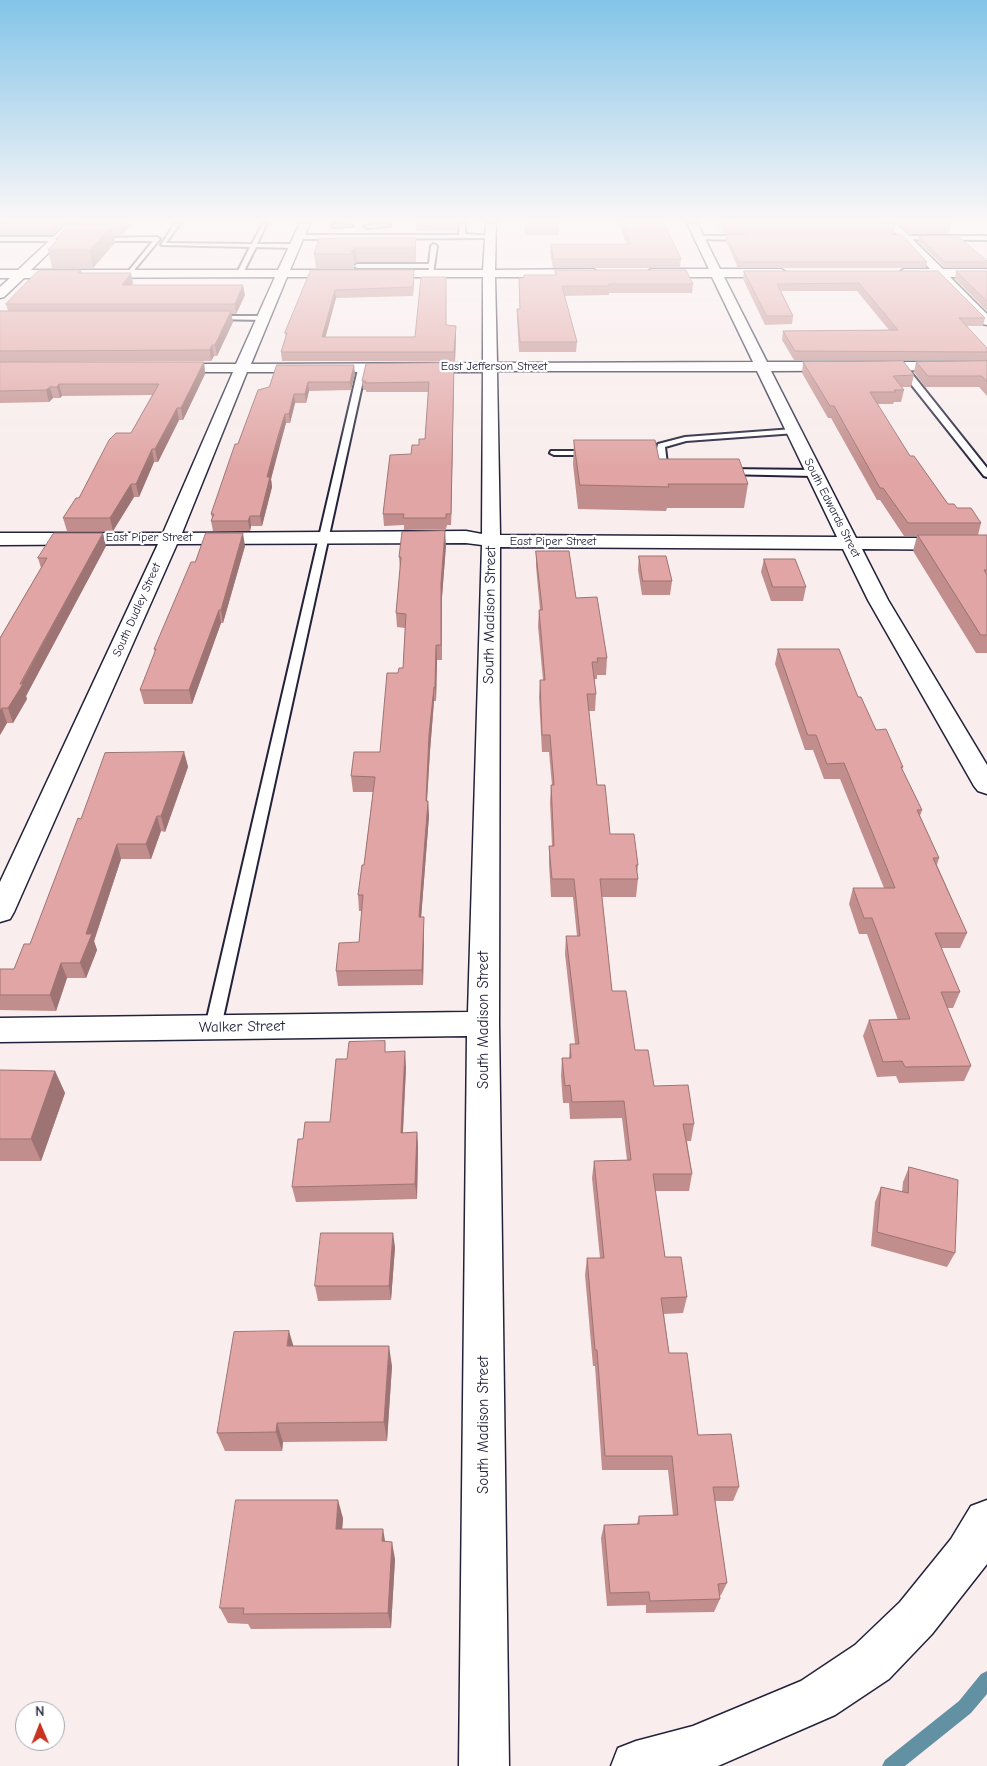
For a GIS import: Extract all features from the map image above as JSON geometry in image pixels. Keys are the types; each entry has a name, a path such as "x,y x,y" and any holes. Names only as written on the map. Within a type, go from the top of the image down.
{"street":[{"name":"South Dudley Street","path":"0,912 170,538 269,305"},
{"name":"South Madison Street","path":"484,1766 483,1024 491,541 489,305"},
{"name":"South Edwards Street","path":"733,305 761,366 878,600 957,731 987,786"},
{"path":"972,305 987,321"},
{"name":"East Jefferson Street","path":"156,368 987,366"},
{"name":"East Piper Street","path":"0,539 466,537 491,541 987,544"},
{"path":"957,731 987,741"},
{"name":"Walker Street","path":"0,1030 483,1024"},
{"path":"636,1766 694,1751 818,1698 872,1662 916,1618 967,1555 987,1522"}],"lane":[{"path":"205,318 264,318"},
{"path":"902,366 987,474"},
{"path":"213,1027 362,367"},
{"path":"687,472 664,466 660,453 661,446 685,439 793,431"},
{"path":"554,453 602,453"},
{"path":"650,453 660,453"},
{"path":"716,472 814,472"}],"building":[{"path":"296,305 331,305 322,337 415,337 418,305 446,305 446,325 456,326 454,352 281,352 287,333 285,333"},
{"path":"520,305 567,305 577,342 520,342 517,309 520,309"},
{"path":"762,305 788,305 793,316 767,316"},
{"path":"878,305 972,305 985,318 959,318 987,348 987,352 795,351 783,331 898,330"},
{"path":"0,311 231,311 215,345 212,345 210,350 0,351"},
{"path":"903,361 914,375 893,376 904,390 894,390 896,392 870,392 910,456 914,456 948,504 954,504 957,508 971,508 981,523 908,523 883,488 880,488 834,406 830,406 803,362"},
{"path":"987,361 987,382 982,376 928,376 916,362"},
{"path":"0,362 204,362 181,408 177,408 155,449 152,449 136,484 131,484 110,518 63,518 76,498 79,498 109,440 116,433 131,433 159,384 59,384 57,387 50,387 46,390 0,391"},
{"path":"454,363 451,514 446,514 446,518 403,518 404,514 383,514 390,455 411,454 412,445 419,445 419,439 425,439 429,382 365,383 366,381 362,381 366,364"},
{"path":"277,365 354,365 350,382 308,382 305,394 294,394 289,414 285,414 278,436 267,477 270,477 260,516 250,516 248,521 211,521 214,514 211,514 235,444 238,444 258,390 269,387"},
{"path":"574,440 655,440 659,459 739,459 748,484 668,484 669,487 580,485"},
{"path":"445,531 441,583 441,645 436,645 435,687 429,735 426,801 428,801 419,917 424,917 422,970 336,971 339,943 359,942 363,895 358,895 362,865 364,865 375,777 351,776 354,752 380,752 387,673 398,673 399,668 403,668 406,614 396,613 402,532"},
{"path":"54,533 103,533 20,684 23,684 8,708 2,708 0,711 0,638 47,558 38,558"},
{"path":"206,533 243,533 221,610 219,610 189,690 140,690 156,649 154,649 191,562 195,562"},
{"path":"918,535 987,535 987,570 984,570 987,575 987,635 981,635"},
{"path":"536,551 569,551 576,598 597,597 607,658 597,658 598,662 592,662 596,694 587,694 597,785 605,785 610,834 634,834 638,865 636,865 638,879 600,879 612,991 626,991 635,1050 648,1050 654,1086 688,1085 694,1124 683,1124 692,1174 653,1174 665,1257 681,1257 687,1297 661,1298 669,1353 687,1353 698,1435 731,1434 739,1487 713,1487 727,1583 718,1584 720,1599 650,1601 649,1592 610,1593 604,1525 639,1524 639,1516 678,1515 672,1456 605,1456 597,1350 595,1350 587,1258 604,1258 594,1161 631,1160 624,1101 572,1102 570,1085 565,1086 562,1058 571,1058 570,1044 579,1044 566,936 580,936 574,879 552,879 549,846 554,846 551,785 554,785 550,735 542,735 540,680 545,680 539,610 542,610"},
{"path":"639,556 666,556 672,581 643,581"},
{"path":"764,559 795,559 806,587 773,587"},
{"path":"778,649 839,649 858,697 861,697 876,730 886,729 903,767 901,767 922,810 917,810 939,858 933,858 967,933 935,933 960,992 941,992 971,1066 905,1067 902,1061 883,1062 869,1020 910,1019 872,918 864,918 853,888 895,888 844,763 827,764 816,735 808,735"},
{"path":"184,752 161,816 157,816 146,844 117,844 86,934 92,934 80,963 61,963 50,995 0,995 0,969 14,969 24,944 30,944 78,818 81,819 105,753"},
{"path":"385,1041 385,1052 405,1051 401,1133 417,1132 415,1184 292,1187 298,1139 303,1139 305,1122 330,1122 336,1059 347,1059 349,1042"},
{"path":"0,1070 55,1071 31,1139 0,1139"},
{"path":"909,1167 958,1180 955,1253 877,1232 881,1187 908,1193"},
{"path":"321,1233 393,1233 389,1286 315,1286"},
{"path":"289,1331 287,1346 389,1346 384,1422 277,1423 276,1432 217,1433 234,1332"},
{"path":"236,1500 338,1500 336,1529 383,1529 382,1541 392,1542 388,1613 243,1614 244,1608 220,1608"}],"waterway":[{"path":"891,1766 965,1707 987,1680"}]}
